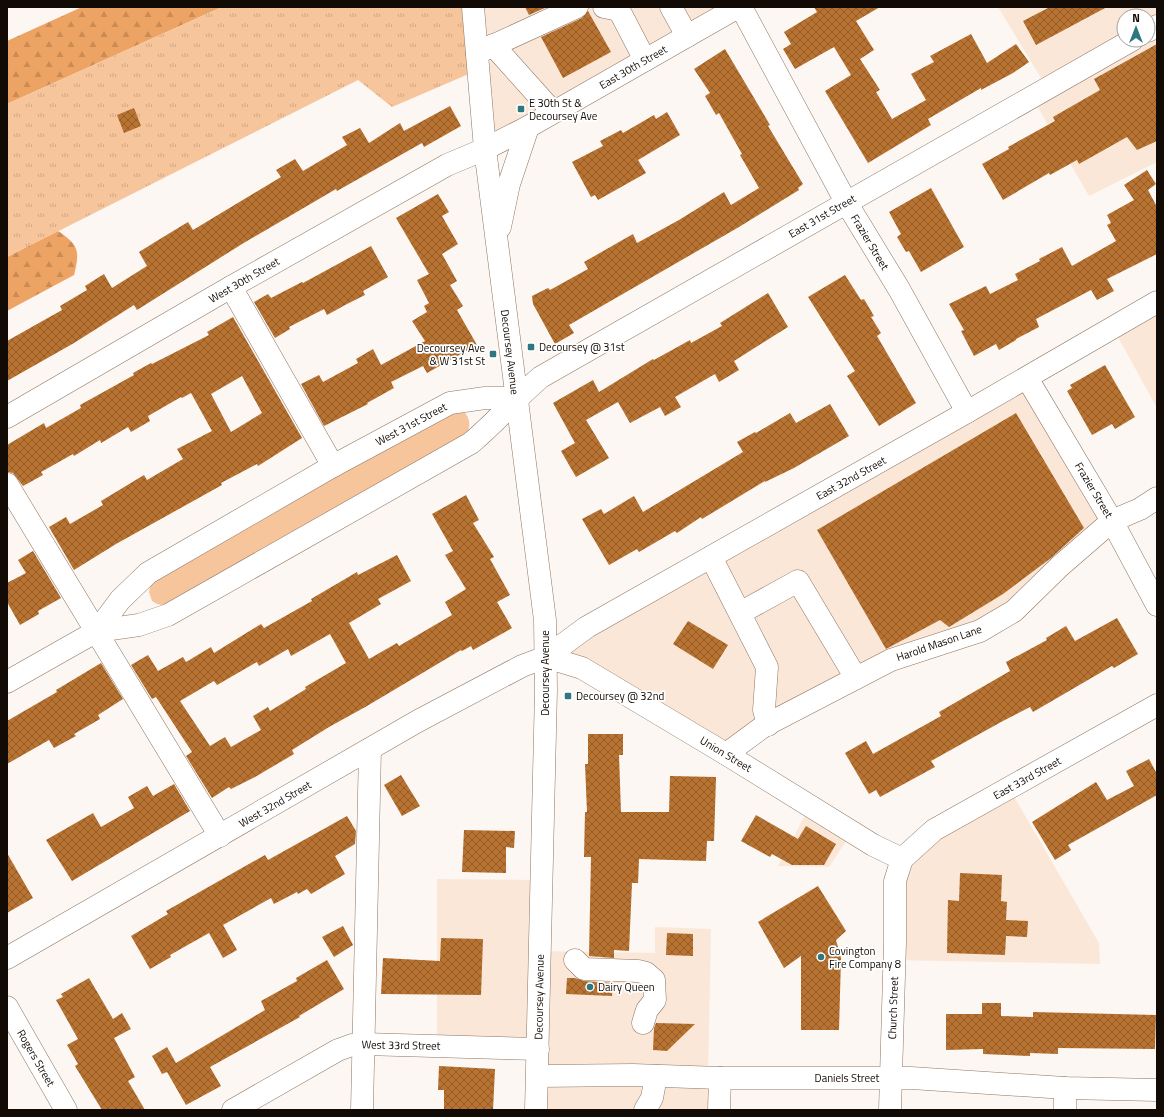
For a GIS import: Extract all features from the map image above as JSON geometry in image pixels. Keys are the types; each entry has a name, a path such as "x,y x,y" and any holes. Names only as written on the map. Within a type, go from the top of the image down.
{"street":[{"name":"Decoursey Avenue","path":"473,7 485,49 485,149 545,620 546,657 538,1076 536,1110"},
{"path":"553,112 485,49 577,7"},
{"path":"671,7 687,36"},
{"name":"East 30th Street","path":"485,149 528,127 739,7"},
{"name":"Frazier Street","path":"739,7 846,202 899,290 967,412"},
{"path":"616,8 645,60"},
{"name":"East 31st Street","path":"516,398 541,377 1118,48"},
{"name":"Decoursey Avenue","path":"496,240 503,218 509,184 528,127"},
{"name":"West 30th Street","path":"7,417 230,287 447,165 485,149"},
{"path":"230,287 333,466"},
{"name":"East 32nd Street","path":"546,657 587,627 1027,378 1157,302"},
{"name":"Frazier Street","path":"1027,378 1112,521 1157,605"},
{"name":"West 31st Street","path":"97,631 120,600 148,573 333,466 450,403 485,398 516,398"},
{"name":"West 31st Street","path":"7,682 97,631 138,625 168,615 471,443 497,421 516,398"},
{"path":"7,484 220,836"},
{"name":"Harold Mason Lane","path":"726,754 768,724 891,660 980,631 1014,611 1060,566 1112,521 1140,509 1157,498"},
{"path":"711,557 767,667 764,710 768,724"},
{"path":"740,613 798,581 856,678"},
{"name":"West 32nd Street","path":"7,958 370,749 522,666 546,657"},
{"name":"Union Street","path":"546,657 582,668 726,754 873,845 902,858"},
{"name":"East 33rd Street","path":"902,858 934,830 1157,705"},
{"path":"362,1110 370,749"},
{"name":"Church Street","path":"890,1110 895,948 895,881 902,858"},
{"path":"575,960 584,969 638,971 646,973 654,980 655,1000 647,1010 643,1023"},
{"name":"Rogers Street","path":"7,1007 66,1110"},
{"name":"West 33rd Street","path":"232,1110 338,1050 352,1045 364,1044 538,1049"},
{"name":"Daniels Street","path":"538,1076 890,1078 1065,1088 1157,1090"},
{"path":"645,1110 652,1098 656,1076"},
{"path":"719,1110 720,1078"},
{"path":"1065,1088 1065,1110"}],"shaded area":[{"path":"473,7 738,7 485,149"},
{"path":"998,7 1157,7 1157,162 1089,196 1032,97 1047,88"},
{"path":"1157,302 1157,408 1113,328"},
{"path":"1027,378 1112,521 1014,611 891,660 726,754 546,657"},
{"path":"1009,788 1099,943 1100,964 895,960 902,859"},
{"path":"810,806 852,832 829,867 778,866"},
{"path":"437,879 542,880 540,951 655,953 655,927 711,929 708,1077 719,1110 536,1110 538,1049 437,1046"}],"green space":[{"path":"82,7 222,7 7,104 7,41"},
{"path":"222,7 473,7 478,70 392,107 358,80 7,257 7,104"},
{"path":"58,231 70,240 76,249 77,260 74,275 7,311 7,257"},
{"path":"460,411 467,415 469,422 468,432 464,438 166,606 152,601 149,592 151,583 446,414"}],"building":[{"path":"525,7 547,7 529,15"},
{"path":"814,7 880,7 856,21 874,50 860,59 880,90 876,92 892,119 926,100 911,74 934,62 930,56 971,34 987,63 1016,44 1029,62 1013,73 981,90 981,88 928,119 931,125 868,163 825,91 851,75 834,47 795,69 783,49 791,44 784,32 817,12"},
{"path":"1050,7 1107,7 1036,45 1023,21"},
{"path":"588,11 611,52 563,78 541,37 582,18"},
{"path":"1156,45 1157,141 1137,150 1127,137 1079,164 1077,160 1050,175 1049,173 1003,200 982,164 1009,149 1008,147 1055,121 1053,117 1100,90 1094,79 1150,48 1156,48"},
{"path":"725,49 770,125 768,126 803,184 798,188 799,190 739,227 569,325 574,333 555,344 533,304 532,296 548,288 550,290 588,269 584,262 633,234 637,243 679,220 724,192 731,205 759,188 740,155 742,154 719,113 716,115 705,96 710,93 694,69"},
{"path":"450,106 461,126 424,147 422,143 337,191 336,189 242,244 137,310 134,305 74,343 7,381 7,341 62,310 60,306 87,290 85,286 104,274 112,288 147,266 139,252 188,222 193,230 281,177 276,170 295,159 303,171 347,145 342,137 360,128 369,143 400,123 404,131"},
{"path":"134,108 141,126 124,133 117,115"},
{"path":"667,112 680,135 638,160 646,173 598,200 595,195 591,197 572,162 603,146 600,141 621,130 623,133 654,115 656,119"},
{"path":"1147,170 1156,184 1148,190 1157,207 1157,254 1107,279 1114,291 1097,300 1091,290 1036,319 1039,327 999,350 996,344 974,356 961,331 964,330 949,304 986,286 990,294 1018,280 1015,274 1062,247 1072,266 1116,241 1107,225 1111,223 1107,215 1134,200 1124,185"},
{"path":"931,188 964,247 921,272 909,251 906,252 897,237 901,234 889,212"},
{"path":"438,194 449,212 442,216 458,244 442,254 457,281 450,285 463,306 457,310 477,345 427,373 423,366 391,382 394,388 367,403 368,404 324,426 301,384 319,375 323,382 358,363 356,359 373,349 381,365 425,341 412,321 427,312 424,306 429,303 417,280 429,274 396,218"},
{"path":"371,246 388,277 363,291 365,295 327,315 324,309 289,327 290,329 275,338 254,302 268,294 271,298 302,282 303,283"},
{"path":"845,275 861,300 864,299 874,316 871,317 881,333 877,336 916,403 879,426 847,376 855,371 808,297"},
{"path":"768,293 788,327 734,361 739,370 719,382 715,374 675,397 681,407 665,416 660,407 630,423 618,402 586,420 609,458 576,477 561,451 575,443 553,403 593,380 599,392 653,359 654,360 690,340 691,343 722,326 720,323"},
{"path":"233,317 302,438 258,466 257,464 221,483 222,485 116,544 74,570 49,527 66,517 70,524 103,505 101,501 144,475 147,480 183,459 177,449 212,431 191,393 148,416 150,421 131,432 128,427 101,443 100,440 74,456 73,454 41,472 43,475 23,486 13,473 7,472 7,445 44,423 46,428 81,408 80,405 134,375 133,373 209,335 207,332","holes":["242,376 262,413 231,432 211,394"]},
{"path":"1105,365 1135,417 1115,429 1112,424 1092,435 1067,391 1072,388 1070,385"},
{"path":"830,404 849,436 794,468 765,481 702,519 701,517 677,533 675,531 639,552 637,549 609,565 582,519 601,509 604,514 634,496 643,512 743,452 737,442 755,432 756,433 790,413 796,423"},
{"path":"1016,413 1084,528 1051,558 1003,594 949,627 940,620 886,649 817,530"},
{"path":"466,495 479,520 473,523 494,557 490,559 510,595 497,602 512,628 473,650 471,646 462,651 461,650 292,750 294,754 255,777 231,789 229,787 212,798 186,756 192,752 156,697 152,699 131,665 148,655 158,671 183,657 186,662 211,647 214,653 261,624 264,628 312,601 311,599 357,572 358,575 397,555 411,581 378,599 381,604 349,623 369,659 397,643 399,646 452,615 445,602 466,589 445,555 453,551 432,514","holes":["330,634 346,663 305,687 306,689 270,711 268,707 253,716 261,730 231,747 225,737 210,746 180,701 214,681 217,685 257,662 259,666 288,649 291,656"]},
{"path":"33,551 61,598 38,611 39,614 20,625 7,602 7,583 26,573 18,560"},
{"path":"1117,618 1138,654 1114,668 1112,666 1033,712 1030,707 1001,722 931,761 935,767 880,797 876,790 869,794 845,753 866,741 873,754 941,716 939,712 1010,671 1006,662 1047,640 1046,638 1066,626 1075,641"},
{"path":"688,621 728,645 713,669 673,644"},
{"path":"101,663 123,699 98,715 100,719 74,734 76,736 54,748 49,740 7,764 7,721 57,692 56,690"},
{"path":"588,734 623,734 623,755 619,755 621,812 669,812 670,776 716,777 714,841 707,841 706,861 639,859 638,883 632,883 629,951 614,950 614,958 589,956 591,857 584,857 585,812 587,812 585,764 588,764"},
{"path":"1149,759 1157,774 1157,795 1068,845 1071,850 1055,860 1032,822 1096,782 1107,800 1134,786 1126,771"},
{"path":"401,775 420,806 402,816 384,785"},
{"path":"174,784 190,811 72,881 46,840 93,813 101,827 134,808 128,797 147,786 153,796"},
{"path":"756,815 798,839 806,826 836,844 824,865 792,865 772,854 770,857 741,841"},
{"path":"347,816 356,831 355,844 335,856 345,874 311,894 307,889 298,894 297,892 274,904 271,898 223,925 237,950 223,958 209,933 170,955 171,957 150,969 131,936 168,914 166,911 265,855 268,860"},
{"path":"464,830 515,831 514,848 506,847 506,873 462,872"},
{"path":"7,853 33,898 7,913"},
{"path":"960,873 1002,875 1001,901 1007,902 1006,920 1028,921 1027,937 1006,936 1005,955 947,953 948,900 959,901"},
{"name":"Covington Fire Company 8","path":"818,886 846,931 836,940 841,958 839,1030 801,1030 801,956 784,968 758,922"},
{"path":"343,926 353,945 334,957 322,937"},
{"path":"667,933 693,934 693,956 666,955"},
{"path":"441,938 483,939 481,995 381,994 383,958 440,961"},
{"path":"327,960 344,989 299,1016 300,1017 210,1067 221,1086 186,1105 167,1072 162,1074 152,1056 167,1047 176,1063 265,1010 261,1001 297,981 296,978"},
{"path":"89,978 113,1019 122,1013 131,1029 114,1038 135,1077 128,1081 145,1110 102,1110 75,1066 78,1064 67,1045 78,1039 56,1000 63,997 61,994"},
{"name":"Dairy Queen","path":"567,978 613,983 612,996 566,994"},
{"path":"982,1003 1001,1003 1001,1016 1033,1017 1033,1012 1156,1015 1155,1049 1058,1048 1058,1054 1030,1053 1030,1056 983,1054 983,1049 946,1050 946,1014 982,1014"},
{"path":"656,1023 695,1024 667,1051 653,1050 654,1028"},
{"path":"439,1066 495,1069 493,1110 444,1110 444,1090 438,1090"}],"place":[{"name":"E 30th St & Decoursey Ave","path":"521,109"},
{"name":"Decoursey @ 31st","path":"531,347"},
{"name":"Decoursey Ave & W 31st St","path":"493,354"},
{"name":"Decoursey @ 32nd","path":"568,696"},
{"name":"Covington Fire Company 8","path":"821,957"},
{"name":"Dairy Queen","path":"590,987"}]}
